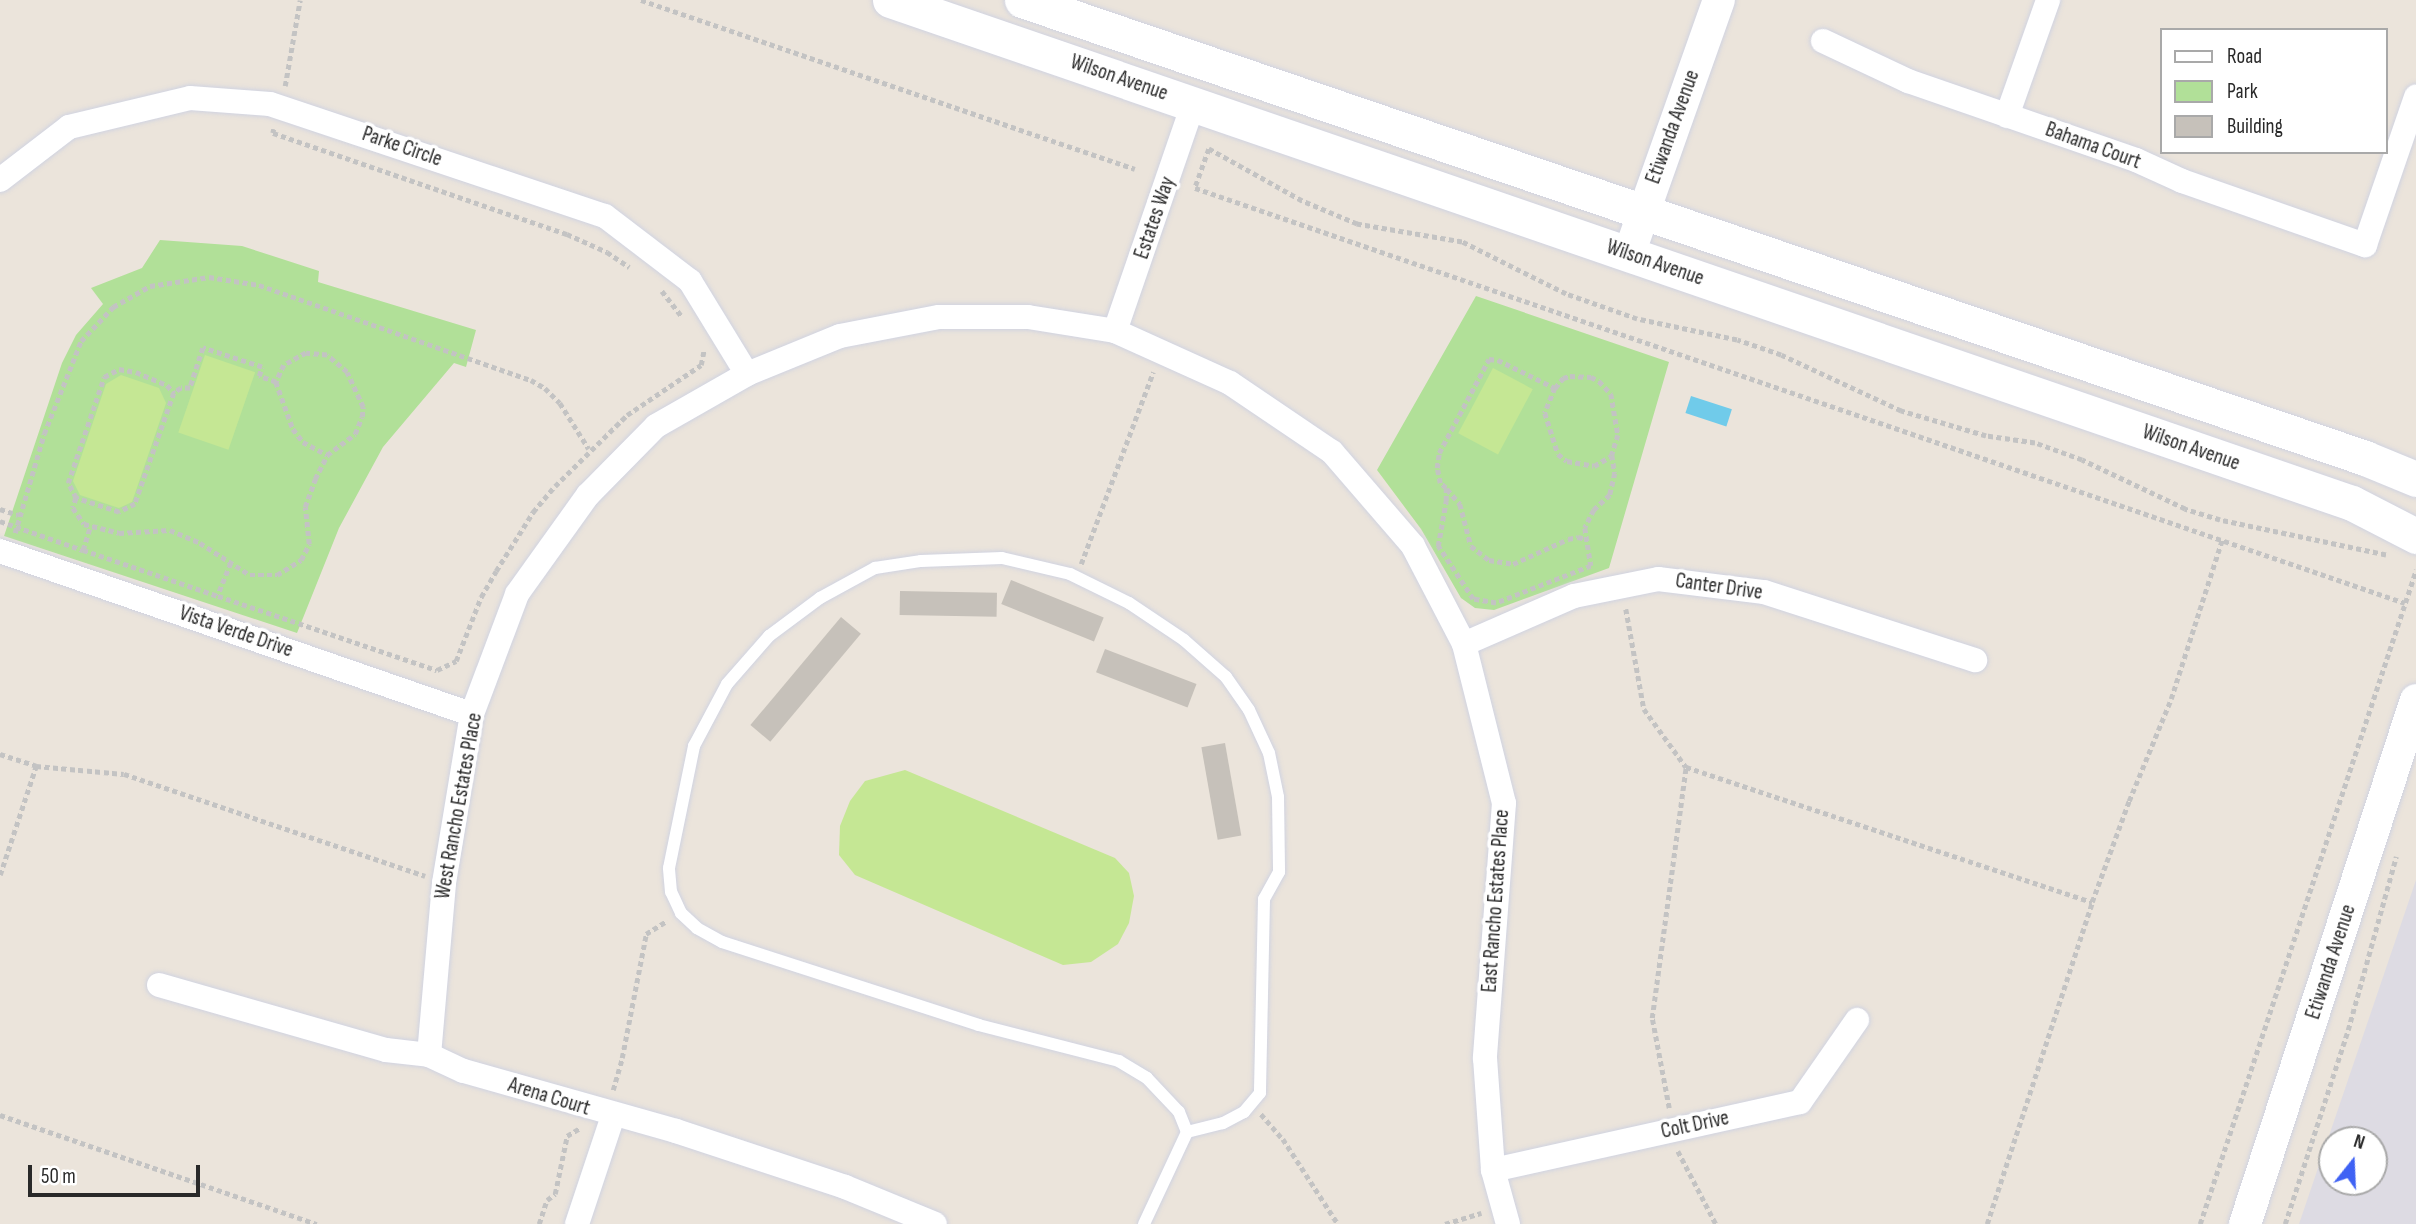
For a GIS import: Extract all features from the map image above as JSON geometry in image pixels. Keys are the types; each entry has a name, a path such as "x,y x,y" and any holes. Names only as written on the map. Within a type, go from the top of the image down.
{"main road":[{"name":"Wilson Avenue","path":"890,0 2352,503 2405,547"},
{"name":"Wilson Avenue","path":"1022,0 2351,453 2416,479"}],"street":[{"name":"Etiwanda Avenue","path":"1629,254 1719,0"},
{"path":"2007,116 2048,0"},
{"name":"Bahama Court","path":"1823,41 1908,81 2365,245 2416,97"},
{"name":"Parke Circle","path":"0,180 69,127 191,98 280,107 605,216 690,281 747,374"},
{"name":"Estates Way","path":"1115,331 1193,104"},
{"name":"West Rancho Estates Place","path":"429,1055 444,883 472,714 517,594 588,495 656,426 747,374 840,336 939,317 1028,317 1115,331"},
{"name":"East Rancho Estates Place","path":"1115,331 1230,383 1332,452 1413,546 1464,644 1504,803 1485,1058 1493,1170 1506,1215"},
{"name":"Vista Verde Drive","path":"0,551 472,714"},
{"name":"Canter Drive","path":"1464,644 1574,596 1658,579 1763,592 1975,660"},
{"name":"Etiwanda Avenue","path":"2245,1224 2416,700"},
{"name":"Arena Court","path":"159,985 386,1050 429,1055 464,1072 609,1115 676,1131 845,1187 935,1224"},
{"name":"Colt Drive","path":"1493,1170 1800,1102 1857,1020"},
{"path":"577,1224 609,1115"}],"lane":[{"path":"1144,1224 1187,1132 1179,1112 1147,1078 1119,1061 979,1026 722,942 697,928 681,913 671,892 669,867 676,819 694,746 727,684 769,636 820,598 875,568 920,561 1002,558 1076,577 1129,603 1184,640 1226,677 1249,710 1269,753 1278,797 1279,872 1264,899 1260,1093 1244,1112 1223,1123 1187,1132"}],"path":[{"path":"300,0 273,133 567,233 607,252 638,273"},
{"path":"641,0 1135,169"},
{"path":"2405,547 2361,547 2220,520 2185,509 2082,460 2035,443 1986,436 1901,411 1781,355 1737,340 1637,319 1566,294 1462,243 1357,224 1302,201 1209,149 1195,188 2405,603"},
{"path":"0,509 18,515 44,434 81,341 113,307 150,286 209,277 259,285 531,380 545,388 560,403 589,449"},
{"path":"658,286 688,325"},
{"path":"0,521 437,670 456,661 481,597 533,512 589,449 627,415 701,365 705,351 699,342"},
{"path":"174,393 167,385 136,372 119,369 104,377 68,483 76,498 119,512 135,504 174,393 181,388 190,388 203,348 262,367 259,376 276,382"},
{"path":"76,498 73,508 76,517 90,527 119,533 170,530 200,543 250,575 267,576 284,573 301,560 309,544 307,498 327,454 355,434 362,417 363,407 351,378 335,360 316,352 297,355 284,365 276,382 293,429 303,442 327,454"},
{"path":"1076,577 1161,352"},
{"path":"1555,388 1499,360 1489,359 1439,453 1440,483 1460,504 1471,546 1489,560 1513,564 1568,539 1587,539"},
{"path":"1446,488 1438,546 1472,599 1496,603 1591,566 1585,528 1588,518 1610,495 1614,484 1612,455 1618,435 1616,410 1606,387 1591,377 1563,378 1555,388 1545,413 1558,454 1580,465 1594,466 1612,455"},
{"path":"83,550 90,527"},
{"path":"1987,1224 2092,902 2129,801 2171,699 2222,540"},
{"path":"218,596 231,564"},
{"path":"2200,1224 2416,570"},
{"path":"1622,585 1644,709 1686,767 2092,902"},
{"path":"0,754 36,766 124,774 444,883"},
{"path":"0,875 36,766"},
{"path":"1686,767 1652,1018 1678,1152 1716,1224"},
{"path":"2285,1224 2348,1030 2398,847"},
{"path":"539,1224 547,1200 555,1195 567,1136 609,1115 646,934 681,913"},
{"path":"1251,1103 1283,1139 1338,1224"},
{"path":"0,1115 317,1224"},
{"path":"1445,1224 1506,1215"}],"shaded area":[{"path":"2416,880 2416,1224 2299,1224 2318,1168 2318,1196 2388,1196 2388,1126 2332,1126"}],"green space":[{"path":"160,240 242,246 319,271 318,282 476,330 466,367 454,363 383,447 339,528 297,633 4,536 62,363 76,335 103,304 91,288 142,268"},
{"path":"1476,296 1669,362 1609,568 1494,610 1475,608 1461,598 1421,529 1377,470"},
{"path":"205,355 255,372 228,450 178,433"},
{"path":"1493,368 1533,389 1498,454 1458,433"},
{"path":"121,375 159,388 166,403 132,502 119,508 80,495 73,481 106,384"},
{"path":"905,770 1115,858 1129,873 1134,896 1129,923 1118,944 1091,962 1063,965 855,875 839,855 840,826 850,801 865,781"}],"water":[{"path":"1691,396 1732,409 1726,426 1685,413"}],"building":[{"path":"1011,580 1104,617 1094,642 1001,604"},
{"path":"900,591 997,593 997,617 900,615"},
{"path":"841,617 861,634 770,742 750,725"},
{"path":"1105,649 1196,684 1188,707 1096,672"},
{"path":"1225,743 1241,836 1218,840 1201,747"}]}
